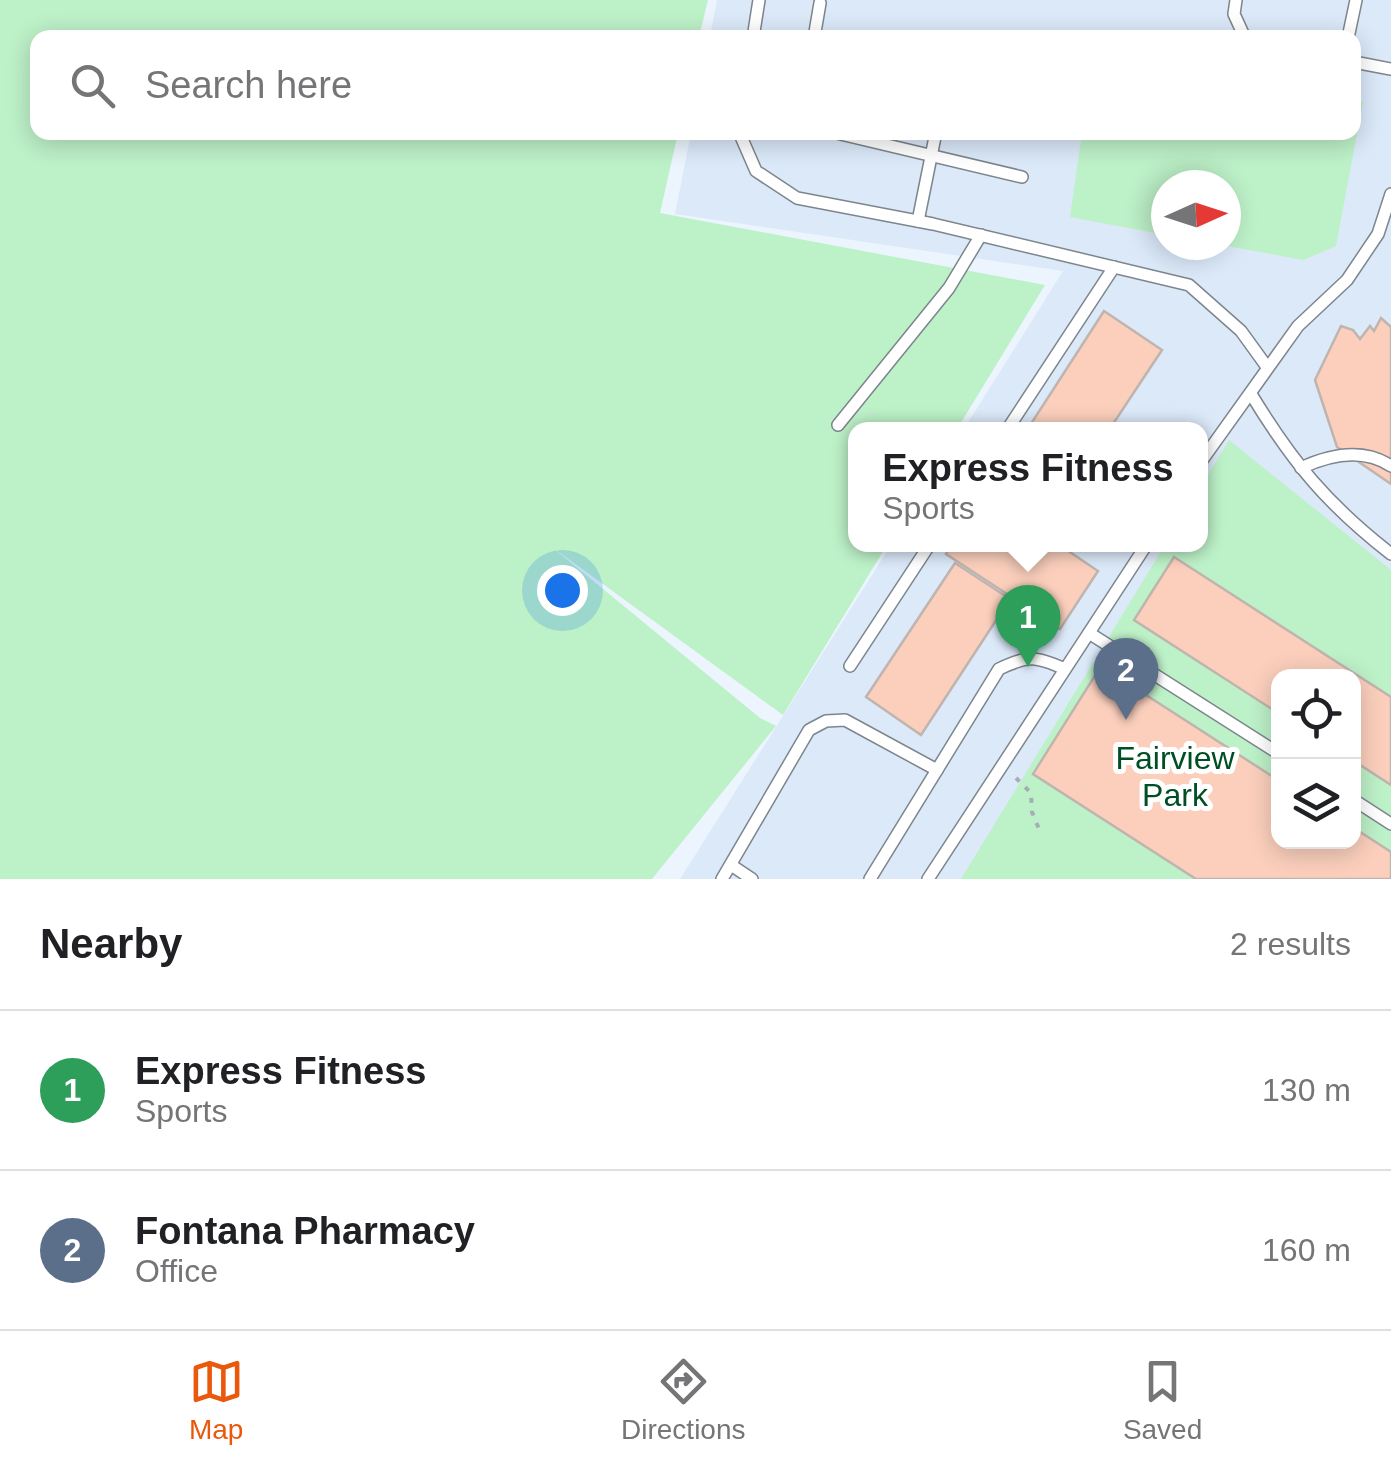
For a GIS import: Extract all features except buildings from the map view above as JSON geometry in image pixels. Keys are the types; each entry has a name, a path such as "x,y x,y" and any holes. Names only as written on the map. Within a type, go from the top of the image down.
{"lane":[{"path":"754,30 760,0"},
{"path":"1236,0 1234,14 1242,30"},
{"path":"1350,30 1356,0"},
{"path":"815,30 820,3"},
{"path":"1361,63 1391,69"},
{"path":"742,140 756,171 797,198 918,221 1189,286 1241,331 1268,367"},
{"path":"868,140 1022,177"},
{"path":"918,221 935,140"},
{"path":"1208,453 1298,326 1347,280 1378,234 1391,194"},
{"path":"838,425 949,288 980,236"},
{"path":"1012,422 1114,268"},
{"path":"1251,394 1286,451 1343,517 1391,554"},
{"path":"1301,468 1322,458 1351,454 1391,466"},
{"path":"850,666 925,552"},
{"path":"928,879 1142,552"},
{"path":"1089,633 1271,749"},
{"path":"870,879 999,669 1023,658 1044,660 1066,669"},
{"path":"722,879 810,730 826,722 846,720 938,770"},
{"path":"1361,805 1391,824"},
{"path":"731,865 752,879"}],"path":[{"path":"1003,764 1031,793 1032,812 1041,834"}],"shaded area":[{"path":"717,0 1391,0 1391,879 680,879 887,552 1208,552 1208,422 968,422 1063,271 675,214 690,140 1361,140 1361,30 711,30"}],"green space":[{"path":"0,0 708,0 701,30 30,30 30,140 676,140 660,213 1045,285 961,422 848,422 848,552 883,552 783,715 552,547 760,718 776,726 652,879 0,879"},
{"path":"1081,140 1356,140 1336,246 1303,260 1241,249 1241,170 1151,170 1151,232 1070,217"},
{"name":"Fairview Park","path":"1229,440 1391,570 1391,879 961,879 1161,552 1208,552 1208,474"}],"place":[{"name":"Express Fitness","path":"1028,667"},
{"name":"Fontana Pharmacy","path":"1126,720"}]}
